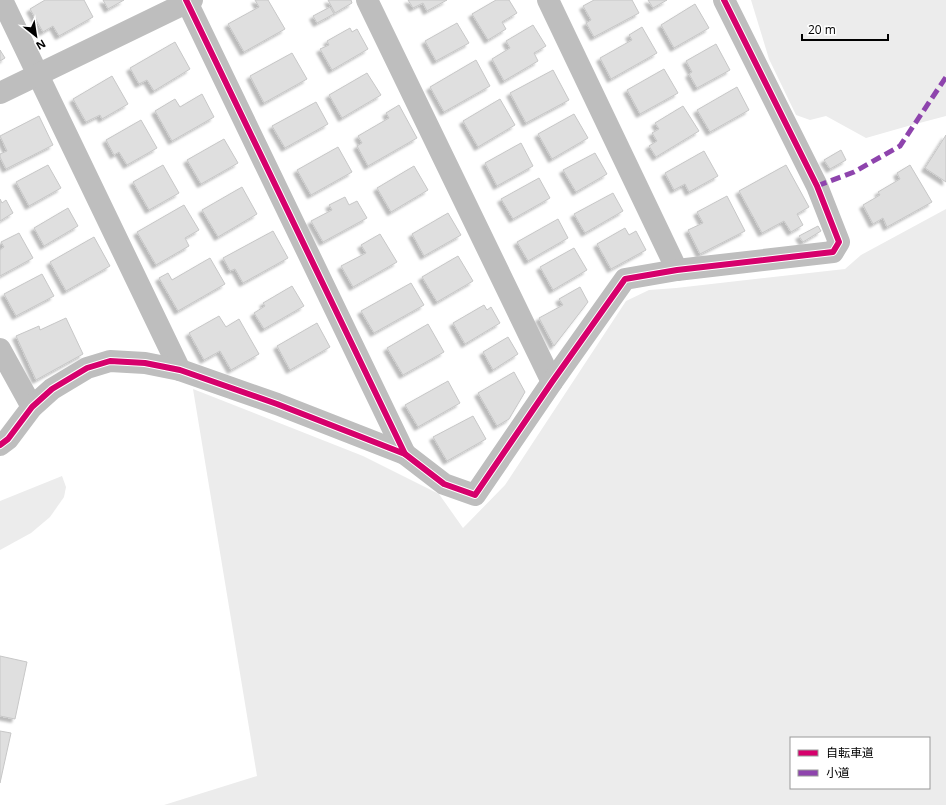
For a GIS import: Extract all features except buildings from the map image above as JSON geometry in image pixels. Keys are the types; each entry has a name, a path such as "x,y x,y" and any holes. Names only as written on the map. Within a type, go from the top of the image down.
{"street":[{"path":"2,0 180,370"},
{"path":"367,0 552,382"},
{"path":"548,0 677,270"},
{"path":"0,445 8,439 32,407 52,389 87,368 110,361 145,363 180,370 277,404 404,454 444,484 476,495 552,382 625,279 677,270 833,252 839,242 817,186 724,0"},
{"path":"0,93 188,1 404,454"},
{"path":"0,349 32,407"}],"shaded area":[{"path":"751,0 946,0 946,116 866,138 826,116 810,120 796,115 769,59"},
{"path":"946,209 946,805 164,805 257,776 193,389 363,456 439,494 463,528 505,485 626,301 649,290 845,269 861,255"},
{"path":"62,476 66,487 64,497 50,517 31,533 0,550 0,501"}],"marked path":[{"path":"817,186 854,172 900,146 946,77"}],"cycle path":[{"path":"186,0 405,454"},
{"path":"0,445 8,439 32,407 52,389 87,368 110,361 145,363 180,370 277,404 405,454 444,484 475,495 552,382 625,279 677,270 833,252 839,242 817,186 724,0"}]}
